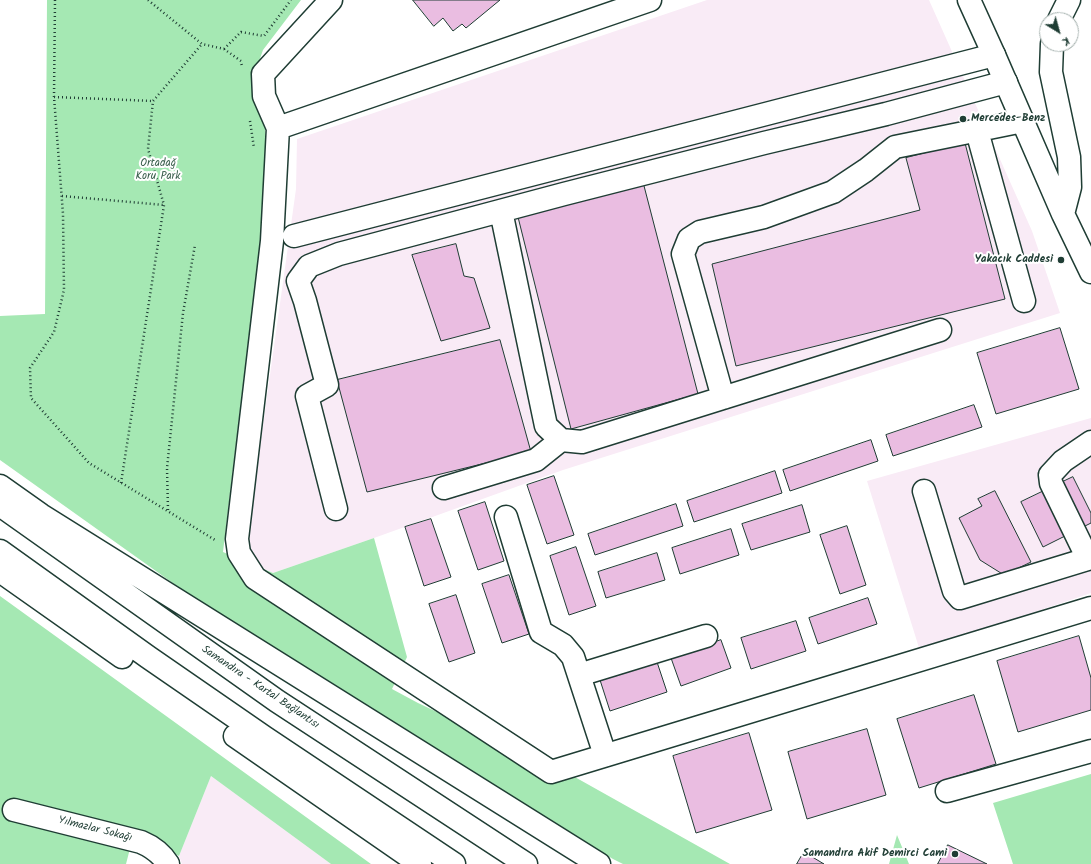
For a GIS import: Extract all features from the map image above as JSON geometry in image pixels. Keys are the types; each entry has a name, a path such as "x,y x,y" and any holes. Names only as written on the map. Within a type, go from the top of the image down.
{"main road":[{"path":"331,0 263,74 264,96 278,128 272,241 237,539 239,553 255,578 551,772 1091,608"},
{"path":"278,128 650,0"},
{"path":"968,0 1006,82 1063,214 1091,272"},
{"path":"1064,12 1069,0"},
{"path":"1052,52 1051,72 1069,165 1070,187 1063,214"},
{"path":"294,236 994,55"},
{"path":"336,509 307,396 327,385 298,280 309,266 339,254 501,211 764,143 886,114 1006,82"},
{"path":"886,114 895,147"},
{"path":"723,398 683,254 690,239 700,232 764,217 833,192 866,170 895,147 1023,121"},
{"path":"976,131 1024,300"},
{"path":"501,211 546,426 561,440 582,442 940,330"},
{"path":"444,488 536,460 561,440"},
{"path":"924,491 954,591 960,598 1089,558 1051,483 1050,475 1063,461 1091,442"},
{"path":"0,486 42,515 599,864"},
{"name":"Samandıra - Kartal Bağlantısı","path":"0,505 277,701 526,864"},
{"path":"506,517 541,632 563,646 573,657 605,755"},
{"path":"0,551 154,662 454,864"},
{"path":"0,571 420,864"},
{"path":"579,675 706,636"},
{"path":"946,791 1091,751"},
{"name":"Yılmazlar Sokağı","path":"14,810 141,842 152,847 162,855 168,864"}],"path":[{"path":"54,0 54,97 62,196 64,290 54,332 30,368 31,398 89,463 215,540 237,539"},
{"path":"148,0 202,44 224,48 241,61 242,68"},
{"path":"224,48 241,32 264,36 290,0"},
{"path":"121,482 164,205 148,149 153,101 202,44"},
{"path":"54,97 153,101"},
{"path":"249,115 255,154"},
{"path":"62,196 164,205"},
{"path":"168,511 167,468 183,313 196,245"},
{"path":"215,540 216,532"}],"shaded area":[{"path":"707,0 929,0 1032,231 1060,313 563,470 273,573 244,561 296,189 297,139"},
{"path":"1091,418 1091,593 920,651 867,481"},
{"path":"211,776 331,864 182,864 179,856"}],"green space":[{"name":"Ortadağ Koru Park","path":"47,0 301,0 263,50 255,73 264,121 270,172 261,233 223,552 273,573 374,538 407,657 392,689 418,703 573,776 730,864 623,864 613,859 257,643 0,460 0,316 45,314"},
{"path":"0,596 371,864 331,864 211,776 179,856 134,833 126,864 0,864"},
{"path":"1091,774 1091,864 1013,864 993,803"},
{"path":"897,835 909,864 889,864"}],"building":[{"path":"413,0 500,0 466,28 462,24 453,31 443,18 434,26"},
{"path":"965,143 1005,299 736,366 712,264 920,210 906,158"},
{"path":"643,182 698,394 571,429 517,213"},
{"path":"456,244 464,276 474,278 490,328 441,341 412,255"},
{"path":"1060,328 1079,389 996,414 977,353"},
{"path":"500,340 531,452 367,492 337,380"},
{"path":"974,405 982,427 893,456 886,435"},
{"path":"871,440 878,461 790,491 783,470"},
{"path":"775,471 782,493 694,522 687,501"},
{"path":"554,476 574,535 547,544 527,485"},
{"path":"1073,477 1091,513 1091,523 1043,547 1021,502"},
{"path":"995,491 1031,562 1004,575 980,560 959,518 982,506 978,499"},
{"path":"485,502 504,561 478,570 458,511"},
{"path":"676,504 683,526 595,555 588,534"},
{"path":"802,505 810,532 751,550 742,524"},
{"path":"431,519 451,577 424,586 405,527"},
{"path":"847,526 866,585 840,594 820,535"},
{"path":"731,529 739,555 680,574 672,548"},
{"path":"576,547 596,606 569,615 550,556"},
{"path":"657,553 665,580 606,598 598,572"},
{"path":"509,575 529,634 502,643 482,584"},
{"path":"456,595 475,653 449,662 429,604"},
{"path":"868,598 877,624 818,644 809,618"},
{"path":"796,621 806,651 751,669 741,638"},
{"path":"1079,636 1091,678 1091,710 1018,732 997,661"},
{"path":"721,640 731,668 681,686 671,658"},
{"path":"657,662 667,692 610,711 600,680"},
{"path":"974,695 996,764 919,788 897,719"},
{"path":"867,729 886,795 807,819 788,752"},
{"path":"749,733 772,810 696,833 673,756"},
{"name":"Samandıra Akif Demirci Cami","path":"948,845 987,864 938,864"},
{"path":"804,852 824,864 797,864"}],"place":[{"name":"Mercedes-Benz","path":"963,119"},
{"name":"Yakacık Caddesi","path":"1061,260"},
{"name":"Samandıra Akif Demirci Cami","path":"955,854"}]}
